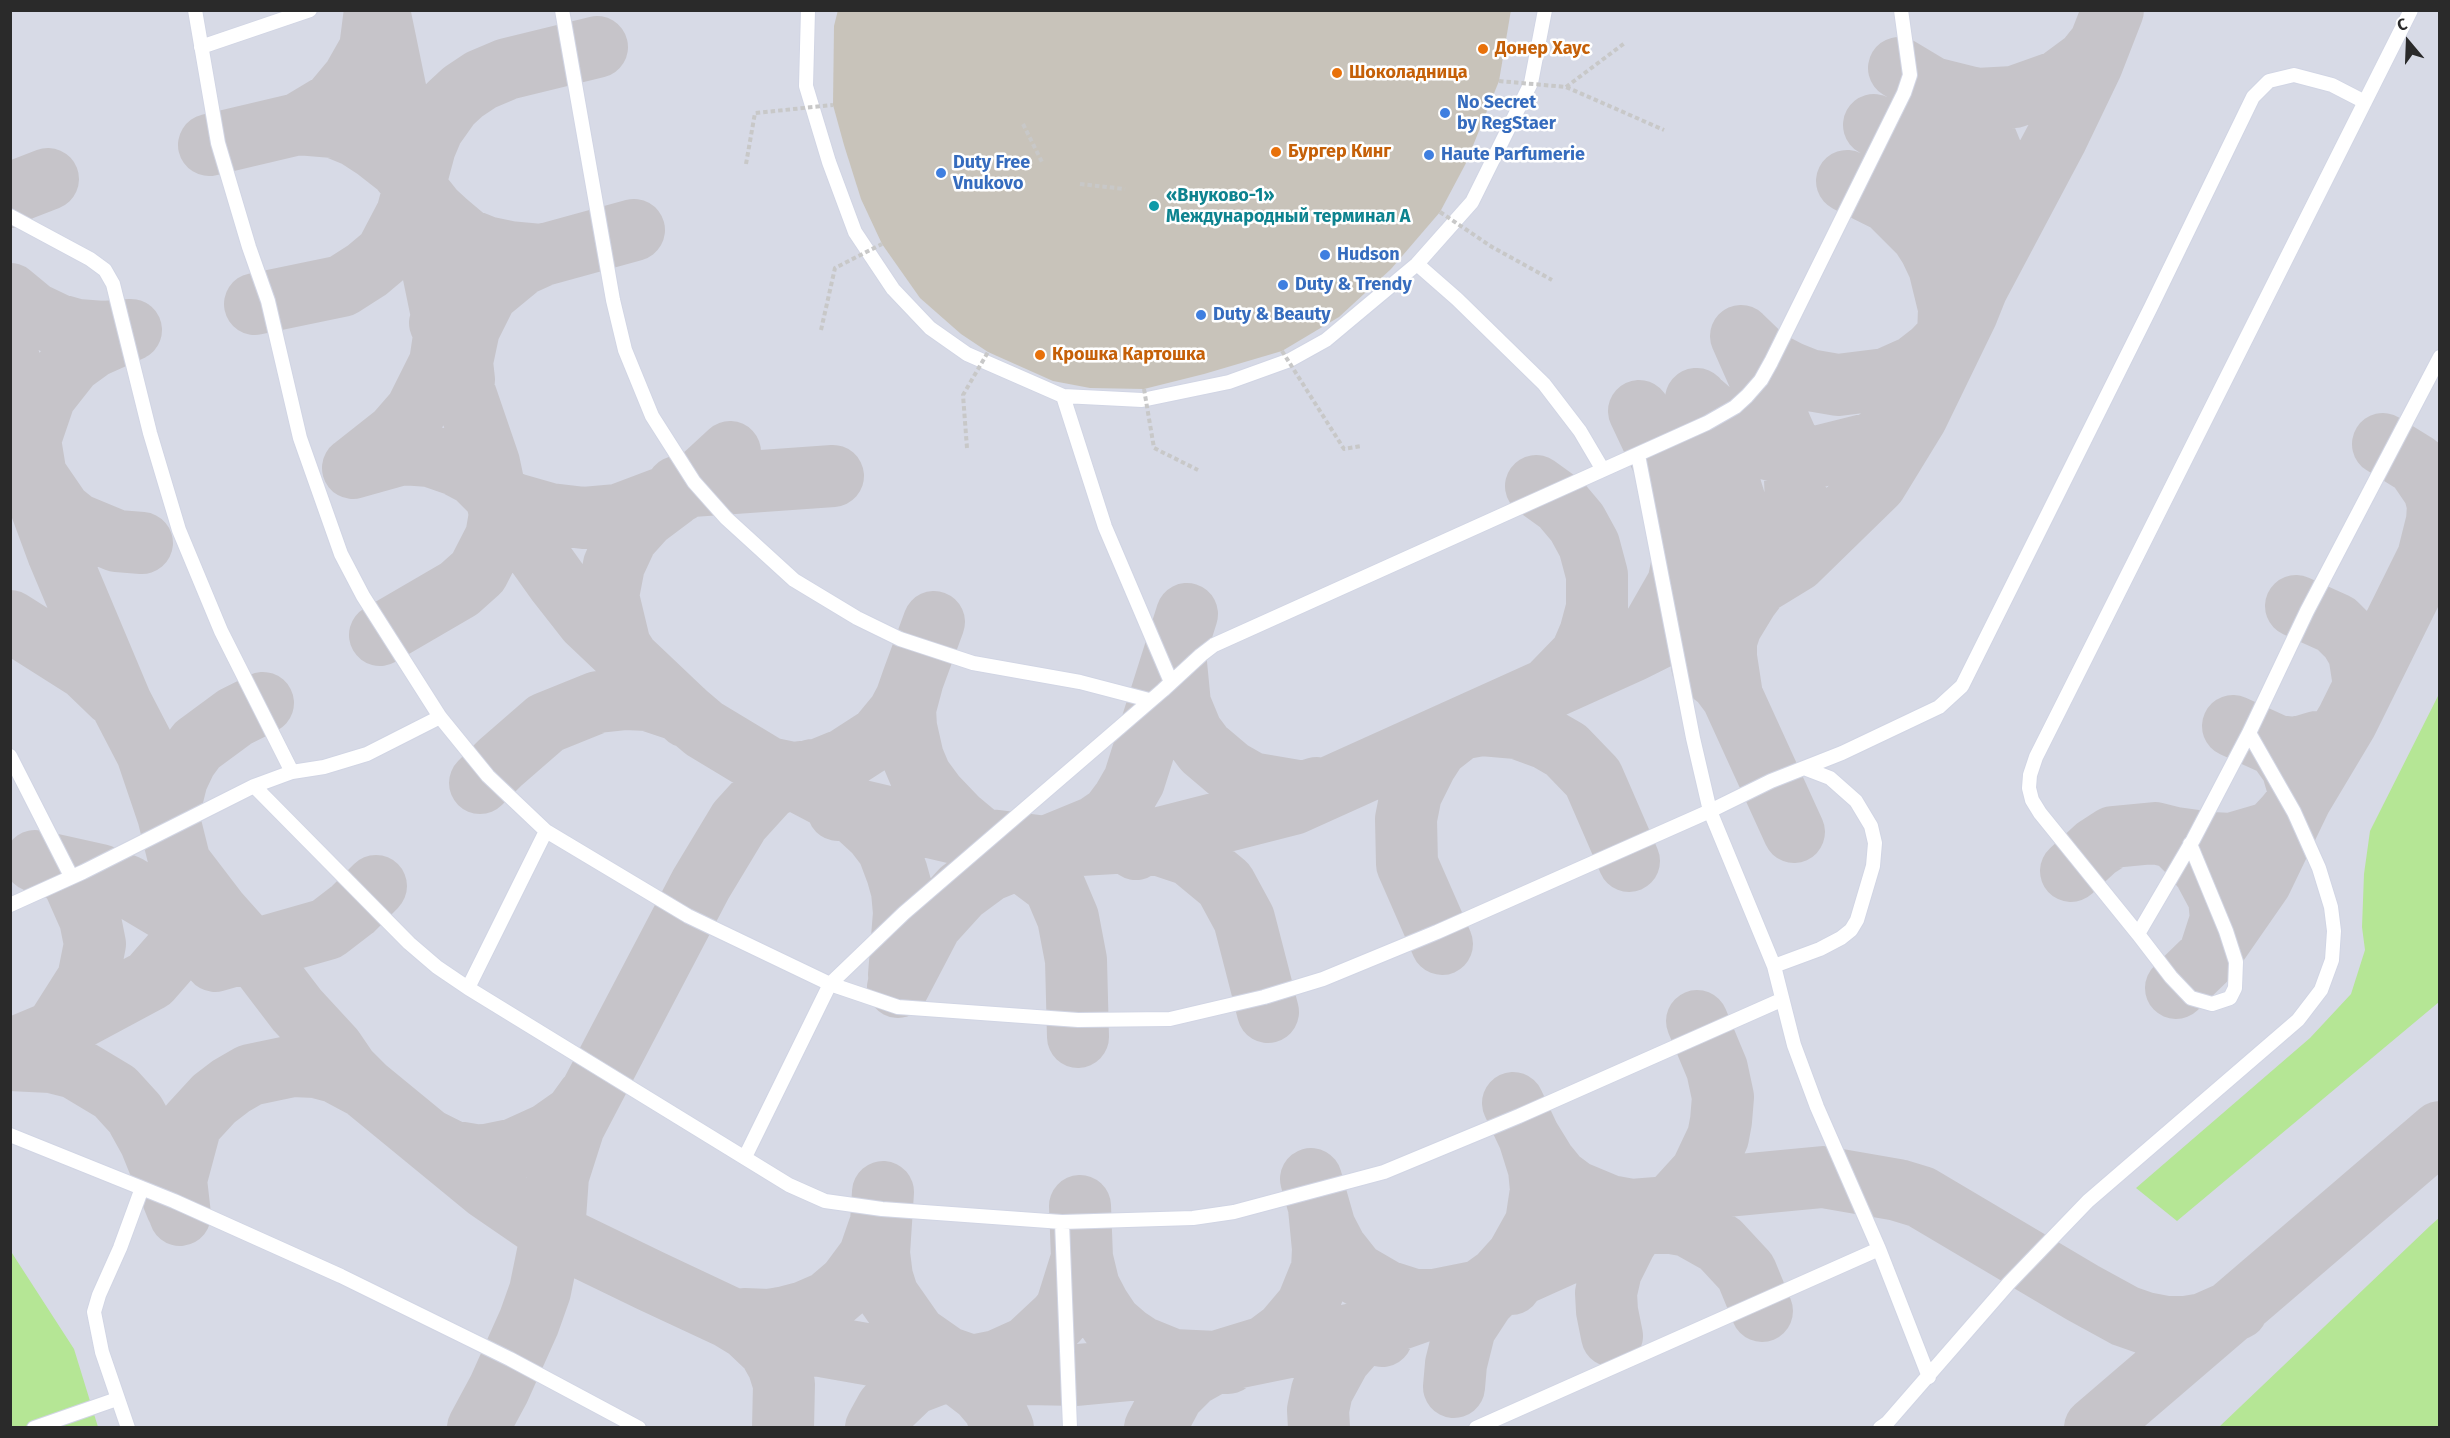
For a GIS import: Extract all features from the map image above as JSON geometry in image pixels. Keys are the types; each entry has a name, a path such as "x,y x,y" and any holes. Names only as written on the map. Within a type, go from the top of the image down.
{"lane":[{"path":"195,10 218,143 249,247 268,301 300,438 341,554 363,596 440,717 488,776 546,831 688,916 830,984 898,1007 1078,1020 1170,1018 1264,997 1323,979 1437,932 1710,811 1771,781 1842,753 1939,707 1962,686 2253,97 2269,81 2294,75 2332,85 2365,102"},
{"path":"201,47 310,10"},
{"path":"562,10 613,300 625,350 652,416 694,482 726,518 794,580 857,618 900,639 973,663 1080,682 1149,700"},
{"path":"808,10 806,86 829,162 855,232 893,289 930,327 967,354 1063,396 1142,400 1229,382 1290,360 1326,340 1417,264 1472,202 1531,83 1545,10"},
{"path":"745,1157 830,984 904,913 1214,645 1707,423 1735,408 1761,380 1771,362 1904,93 1910,75 1901,10"},
{"path":"2190,844 2226,931 2236,962 2235,988 2230,998 2212,1004 2191,998 2171,977 2040,813 2032,800 2029,788 2030,775 2036,757 2411,10"},
{"path":"10,216 90,259 105,270 113,284 159,466 179,530 221,631 292,772"},
{"path":"1417,264 1457,299 1544,384 1580,431 1603,470"},
{"path":"2138,934 2190,844 2249,733 2307,611 2439,357"},
{"path":"1063,396 1105,527 1171,682"},
{"path":"1638,454 1693,738 1710,811 1774,966 1794,1045 1817,1107 1879,1249 1929,1377"},
{"path":"10,905 254,786 292,772 367,754 440,717"},
{"path":"1880,1428 1929,1377 2009,1283 2088,1201 2298,1020 2321,990 2332,960 2334,931 2331,907 2319,868 2294,812 2249,733"},
{"path":"10,756 71,876"},
{"path":"1774,966 1820,949 1851,930 1857,920 1873,866 1875,843 1871,826 1856,801 1830,778 1804,768"},
{"path":"254,786 409,943 437,967 468,988 789,1185 825,1201 882,1209 1062,1222 1193,1218 1234,1212 1384,1172 1447,1147 1781,1000"},
{"path":"468,988 546,831"},
{"path":"10,1136 142,1188 341,1275 510,1359 639,1428"},
{"path":"128,1428 102,1352 94,1312 142,1188"},
{"path":"1062,1222 1070,1428"},
{"path":"1476,1428 1879,1249"},
{"path":"34,1428 117,1399"}],"path":[{"path":"1566,87 1626,42"},
{"path":"1499,81 1566,87 1664,130"},
{"path":"746,164 755,113 833,105"},
{"path":"1023,124 1042,162"},
{"path":"1080,184 1125,189"},
{"path":"1440,212 1492,247 1552,280"},
{"path":"821,330 835,268 882,244"},
{"path":"1282,351 1344,449 1361,446"},
{"path":"967,448 963,395 988,352"},
{"path":"1144,389 1154,448 1198,470"}],"shaded area":[{"path":"10,11 2439,11 2439,1427 11,1427"}],"green space":[{"path":"2439,694 2439,1002 2177,1221 2136,1188 2310,1038 2351,994 2365,950 2362,927 2364,874 2370,831"},
{"path":"2439,1218 2439,1427 2219,1427 2431,1225"},
{"path":"10,1250 74,1349 98,1427 11,1427"}],"building":[{"name":"«Внуково-1» Международный терминал А","path":"838,10 1511,10 1499,81 1466,163 1440,212 1391,269 1339,317 1282,351 1144,389 1090,388 1053,381 988,352 961,334 920,298 882,244 861,199 844,145 833,105 834,26"}],"taxiway":[{"path":"209,145 298,124 333,103 353,79 370,49 375,10"},
{"path":"379,10 445,330 454,350 464,390 489,463 496,496 587,620 704,729 767,767 849,808 981,839 1046,847 1148,841 1293,804 1632,651 1724,605 1796,561 1876,483 1917,416 1977,288 2056,139 2092,64 2113,10"},
{"path":"1937,89 1977,99 2014,97 2059,81 2086,61 2098,46"},
{"path":"255,304 342,286 386,254 407,214 425,147 433,128 450,104 463,92 481,80 507,69 597,47"},
{"path":"1899,68 1954,101 1984,134 2004,190 2002,230 1998,243"},
{"path":"298,124 334,127 356,136 376,149 399,167 434,211 447,223 466,239 486,247 543,255 634,230"},
{"path":"1874,125 1916,148 1953,182 1967,206 1977,278"},
{"path":"10,197 17,191 48,179"},
{"path":"1847,181 1889,202 1921,234 1930,248 1939,267 1949,308 1948,339 1945,350"},
{"path":"464,380 462,362 469,329 487,293 521,265 543,255"},
{"path":"10,294 33,313 56,324 77,330 103,332 131,330"},
{"path":"353,468 396,434 416,411 440,363 445,330 440,323"},
{"path":"30,440 45,396 71,363 93,347 131,330"},
{"path":"1741,336 1766,360 1789,372 1809,380 1838,385 1886,379 1915,366 1933,352 1954,330"},
{"path":"1732,696 1726,641 1731,626 1748,598 1776,561 1794,520 1796,503 1794,456 1741,336"},
{"path":"10,362 30,440 41,507 121,703 147,753 168,815 189,903 189,922 178,948 150,980 55,1031 10,1050"},
{"path":"1696,399 1734,432 1757,446 1794,456 1816,457 1872,443 1917,416"},
{"path":"1691,620 1712,593 1728,564 1740,518 1722,460 1697,399"},
{"path":"1634,648 1654,626 1678,584 1683,560 1684,533 1681,509 1664,464 1639,411"},
{"path":"2383,444 2417,465 2434,490 2438,505 2437,521 2429,553"},
{"path":"353,468 403,454 430,456 456,465 475,475 496,496 515,504 550,514 584,518 618,515 679,492 704,476 730,452"},
{"path":"677,487 833,476"},
{"path":"37,477 61,512 76,524 117,541 142,543"},
{"path":"1536,486 1561,504 1577,523 1589,545 1597,575 1597,608 1581,655 1548,689"},
{"path":"380,635 459,589 478,572 496,537 500,514 496,496"},
{"path":"629,660 620,646 608,596 614,565 627,537 645,517 673,496"},
{"path":"2175,838 2231,844 2272,832 2286,817 2301,798 2347,721 2440,533"},
{"path":"2296,606 2336,624 2350,638 2359,653 2364,685"},
{"path":"898,987 931,924 961,891 988,871 1095,827 1111,816 1134,781 1187,614"},
{"path":"10,621 86,669 114,696"},
{"path":"934,622 913,679 905,709 906,727 913,758 921,777 957,819 981,839 1018,858 1054,885 1068,918 1076,960 1078,1037"},
{"path":"1175,653 1180,704 1192,733 1204,749 1230,771 1251,783 1304,792 1317,788"},
{"path":"1702,666 1720,680 1732,696 1794,832"},
{"path":"774,769 793,773 818,770 845,759 879,737 898,714 913,679"},
{"path":"480,783 546,723 598,702 626,699 648,700 684,712 687,717"},
{"path":"168,815 177,779 186,760 197,745 235,717 263,703"},
{"path":"1442,944 1407,864 1406,819 1411,794 1426,764 1437,747 1460,729 1482,725 1517,728 1547,739 1566,750 1593,778 1629,861"},
{"path":"2233,726 2277,746 2297,748 2317,742"},
{"path":"2211,953 2261,881 2301,798 2292,767 2277,746"},
{"path":"478,1428 499,1389 529,1322 540,1291 555,1218 558,1176 574,1126 701,884 739,821 769,788 790,777 813,770"},
{"path":"838,810 849,808 875,832 888,849 897,873 902,891 904,913 899,975"},
{"path":"2071,871 2096,848 2113,837 2155,833 2175,838 2187,850 2204,870 2219,898 2221,919 2209,956 2176,988"},
{"path":"1136,849 1148,841 1190,855 1225,884 1244,919 1268,1012"},
{"path":"35,861 46,863 71,876 90,919 95,944 88,979 55,1031"},
{"path":"46,863 100,875 127,886 216,939"},
{"path":"180,863 297,1010 333,1049 348,1071 365,1088 488,1189 552,1233 651,1281 730,1318 815,1345 951,1369 972,1366 1027,1374 1077,1375 1216,1362 1363,1332 1499,1284 1670,1207 1728,1186 1823,1177 1898,1190 1921,1197 2083,1293 2125,1316 2145,1323 2166,1327 2185,1327 2203,1324 2237,1309"},
{"path":"215,961 327,929 353,909 376,886"},
{"path":"1513,1103 1529,1137 1545,1163 1558,1179 1574,1191 1610,1206 1632,1210 1670,1207 1701,1173 1718,1137 1721,1121 1723,1097 1717,1069 1697,1021"},
{"path":"10,1060 51,1062 75,1068 115,1092 135,1114 150,1141 177,1208"},
{"path":"180,1215 176,1180 191,1124 214,1099 231,1086 250,1075 293,1066 316,1067 335,1072 365,1088"},
{"path":"429,1140 451,1151 481,1156 515,1149 548,1134 575,1115 588,1097"},
{"path":"2095,1428 2440,1132"},
{"path":"1311,1179 1325,1228 1336,1249 1355,1273 1386,1291 1414,1300 1435,1300 1480,1291 1498,1278 1517,1257 1536,1223 1541,1190 1539,1169 1529,1137"},
{"path":"883,1192 879,1253 882,1277 888,1296 916,1336 946,1357 972,1366 997,1361 1028,1347 1066,1309 1082,1258 1080,1206"},
{"path":"1082,1258 1089,1287 1099,1306 1111,1324 1126,1337 1141,1347 1173,1360 1216,1362 1265,1347 1285,1332 1307,1306 1322,1269 1323,1249 1319,1208"},
{"path":"1612,1336 1606,1293 1611,1271 1638,1223 1671,1223 1688,1226 1720,1244 1746,1272 1762,1311"},
{"path":"744,1319 769,1320 786,1317 828,1302 849,1284 869,1257 879,1228"},
{"path":"1454,1387 1456,1364 1465,1328 1484,1299 1499,1284 1511,1284"},
{"path":"730,1318 748,1329 769,1349 778,1365 784,1384 783,1428"},
{"path":"1319,1428 1318,1410 1322,1391 1340,1358 1363,1332 1382,1336"},
{"path":"1155,1428 1173,1394 1191,1376 1216,1362 1228,1363"},
{"path":"876,1428 887,1408 912,1384 951,1369 981,1392 993,1406 1003,1428"}],"place":[{"name":"Донер Хаус","path":"1483,49"},
{"name":"Шоколадница","path":"1337,73"},
{"name":"No Secret by RegStaer","path":"1445,113"},
{"name":"Бургер Кинг","path":"1276,152"},
{"name":"Haute Parfumerie","path":"1429,155"},
{"name":"Duty Free Vnukovo","path":"941,173"},
{"name":"«Внуково-1» Международный терминал А","path":"1154,206"},
{"name":"Hudson","path":"1325,255"},
{"name":"Duty & Trendy","path":"1283,285"},
{"name":"Duty & Beauty","path":"1201,315"},
{"name":"Крошка Картошка","path":"1040,355"}]}
